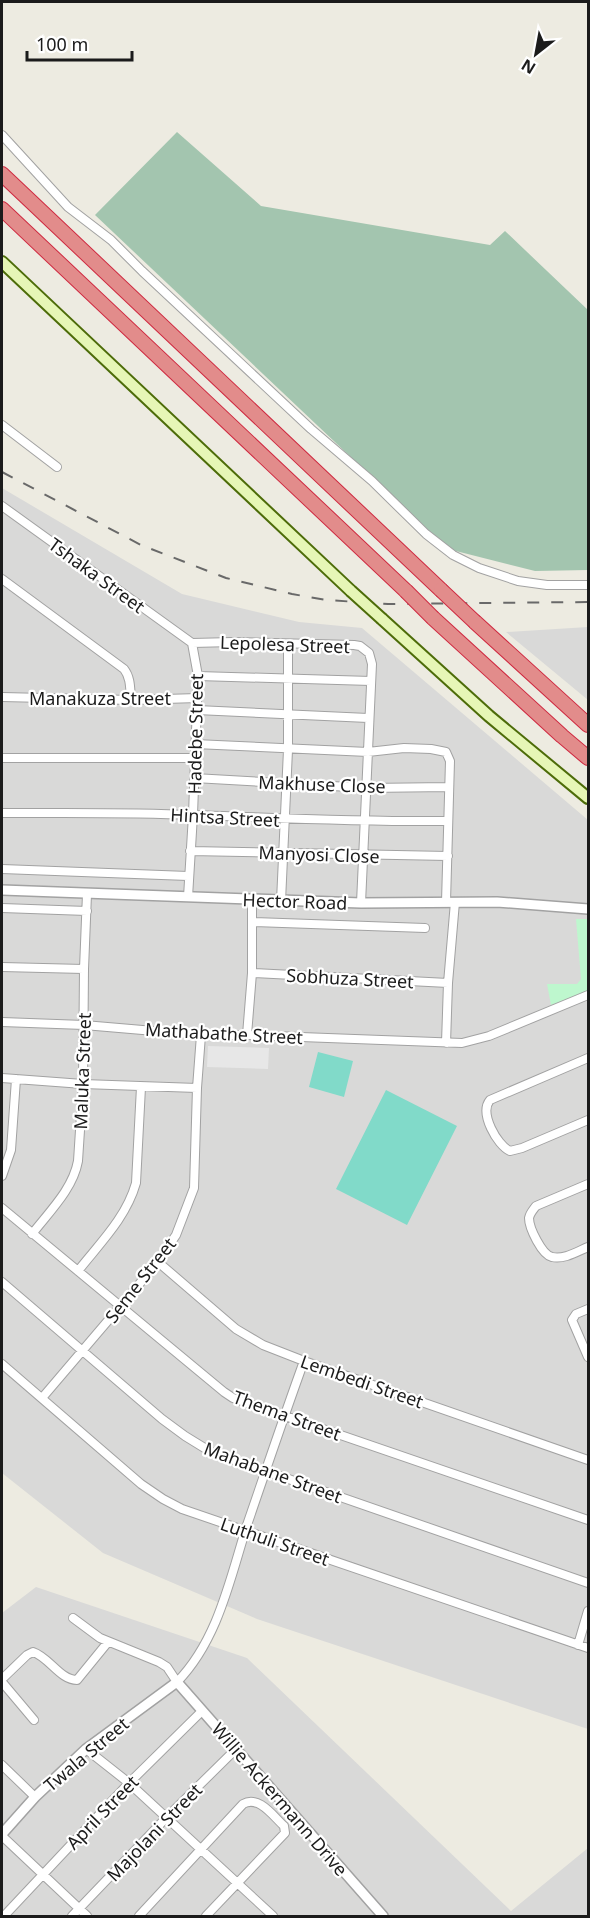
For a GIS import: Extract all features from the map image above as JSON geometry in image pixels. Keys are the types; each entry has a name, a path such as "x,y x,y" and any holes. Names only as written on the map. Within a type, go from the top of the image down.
{"highway":[{"path":"2,174 475,622 588,725"},
{"path":"2,209 434,618 588,758"}],"main road":[{"path":"2,262 381,620 489,716 588,798"}],"street":[{"path":"2,135 68,207 111,240 142,272 311,429 372,481 426,534 453,555 479,568 518,580 547,585 588,585"},
{"path":"2,425 57,467"},
{"name":"Tshaka Street","path":"2,506 192,643"},
{"path":"2,579 124,669 129,681 132,700"},
{"name":"Lepolesa Street","path":"192,643 360,646 369,652 371,681 361,903"},
{"name":"Hadebe Street","path":"188,897 198,698 198,676 192,643"},
{"path":"281,901 288,750 288,644"},
{"path":"198,676 371,681"},
{"name":"Manakuza Street","path":"2,697 132,700 198,698"},
{"path":"197,710 368,718"},
{"path":"195,744 368,752 431,748 446,752 450,761 448,821 450,902 446,1042"},
{"path":"2,758 195,758"},
{"name":"Makhuse Close","path":"195,778 367,788 449,787"},
{"name":"Hintsa Street","path":"2,813 88,812 365,822 448,821"},
{"name":"Manyosi Close","path":"190,851 448,856"},
{"path":"2,869 188,876"},
{"name":"Hector Road","path":"2,890 361,903 497,902 588,909"},
{"name":"Maluka Street","path":"32,1234 66,1190 76,1171 83,1084 87,894"},
{"path":"247,1035 252,973 252,900"},
{"path":"2,908 87,911"},
{"name":"Hector Road","path":"252,922 425,928"},
{"path":"2,967 84,969"},
{"name":"Sobhuza Street","path":"252,973 448,983"},
{"name":"Mathabathe Street","path":"2,1022 84,1025 201,1035 462,1043 481,1039 588,995"},
{"name":"Seme Street","path":"42,1398 158,1262 176,1235 194,1188 201,1035"},
{"path":"588,1058 494,1098 487,1103 486,1115 500,1144 510,1151 588,1120"},
{"path":"2,1078 83,1084 197,1088"},
{"path":"2,1176 11,1150 16,1079"},
{"path":"78,1271 120,1219 132,1198 136,1183 141,1086"},
{"path":"588,1184 536,1206 529,1217 542,1250 552,1257 564,1256 588,1247"},
{"name":"Thema Street","path":"2,1208 120,1308 233,1398 588,1520"},
{"name":"Lembedi Street","path":"158,1262 236,1329 263,1345 588,1460"},
{"name":"Mahabane Street","path":"2,1282 185,1436 211,1452 588,1583"},
{"path":"588,1309 576,1314 572,1320 588,1357"},
{"path":"73,1618 100,1638 159,1662 167,1667 177,1682 194,1661 217,1618 304,1361"},
{"name":"Luthuli Street","path":"2,1364 141,1484 182,1509 588,1648"},
{"path":"578,1644 588,1611"},
{"path":"34,1720 2,1681 33,1652 41,1655 70,1680 77,1680 108,1641"},
{"name":"Willie Ackermann Drive","path":"177,1682 383,1917"},
{"name":"Twala Street","path":"2,1835 35,1797 86,1749 177,1682"},
{"name":"April Street","path":"4,1917 129,1783 202,1711"},
{"path":"86,1749 129,1783 273,1917"},
{"name":"Majolani Street","path":"72,1917 166,1818 236,1749"},
{"path":"2,1766 35,1797"},
{"path":"138,1917 248,1802 257,1802 284,1826 285,1830 279,1841 206,1917"},
{"path":"2,1835 87,1917"}],"shaded area":[{"path":"2,488 182,594 299,622 362,628 588,820 588,1729 257,1619 103,1553 2,1473"},
{"path":"588,627 588,700 506,632"},
{"path":"208,1046 269,1048 268,1069 207,1067"},
{"path":"318,1052 353,1061 344,1097 309,1087"},
{"path":"386,1090 457,1126 407,1225 336,1189"},
{"path":"36,1587 247,1658 511,1911 588,1848 588,1916 2,1916 2,1613"}],"green space":[{"path":"177,132 261,206 490,245 505,231 588,310 588,570 535,571 448,549 95,215"},
{"path":"576,919 588,919 588,992 551,1005 547,984 577,984 581,979"}],"railway":[{"path":"2,472 141,545 226,578 292,594 326,600 388,604 588,602"}]}
